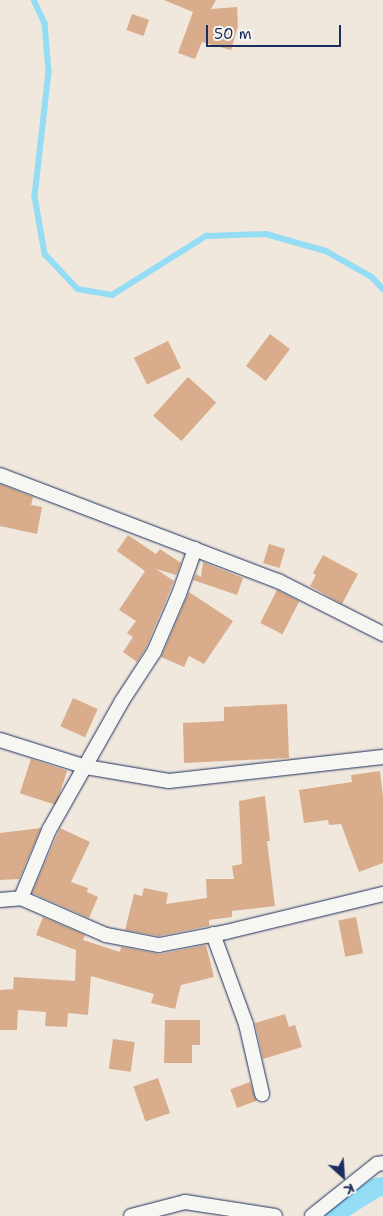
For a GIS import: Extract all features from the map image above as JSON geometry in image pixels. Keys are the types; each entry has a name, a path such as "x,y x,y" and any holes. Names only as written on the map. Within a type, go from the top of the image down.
{"street":[{"path":"0,475 278,581 383,634"},
{"path":"20,898 49,830 86,768 122,701 154,652 179,594 195,550"},
{"path":"0,740 86,768 169,781 383,757"},
{"path":"0,900 20,898 106,935 159,945 383,894"},
{"path":"213,934 246,1024 262,1094"},
{"path":"312,1216 377,1164 383,1163"},
{"path":"131,1216 185,1202 275,1216"}],"building":[{"path":"164,0 216,0 211,9 237,7 238,26 231,50 202,42 195,59 178,53 193,12"},
{"path":"132,14 149,20 143,36 126,30"},
{"path":"270,334 290,349 266,381 246,366"},
{"path":"168,341 181,368 147,385 134,358"},
{"path":"188,377 216,402 181,441 153,416"},
{"path":"0,484 33,497 31,505 42,507 37,534 0,526"},
{"path":"128,535 156,554 160,549 181,563 176,575 156,569 174,581 146,648 137,662 123,652 133,637 127,633 136,621 119,610 145,571 117,551"},
{"path":"269,544 285,549 279,568 263,563"},
{"path":"323,555 358,574 342,604 310,586 316,575 313,573"},
{"path":"203,562 243,578 237,595 193,580 196,574 201,577"},
{"path":"277,590 299,601 282,634 260,623"},
{"path":"189,592 233,621 204,664 189,656 184,667 161,657"},
{"path":"73,698 98,709 85,737 60,726"},
{"path":"287,704 289,758 184,763 183,723 224,721 224,707"},
{"path":"31,759 67,771 56,805 20,793"},
{"path":"380,771 383,797 383,863 359,872 341,824 329,825 328,820 304,823 299,790 352,782 351,775"},
{"path":"265,796 270,841 267,841 275,906 232,911 232,917 209,920 209,926 159,936 125,930 134,894 142,896 144,888 168,893 166,904 207,898 206,879 234,879 232,866 242,864 239,801"},
{"path":"41,828 19,879 0,880 0,833"},
{"path":"60,828 90,842 71,882 88,888 87,892 98,897 89,918 32,893"},
{"path":"43,917 85,935 83,940 120,952 121,947 160,954 206,945 214,977 181,985 175,1009 151,1003 154,994 91,976 88,1015 68,1013 67,1027 45,1026 46,1012 18,1010 17,1030 0,1030 0,990 13,989 14,977 75,981 76,950 36,935"},
{"path":"356,917 363,953 345,957 338,920"},
{"path":"285,1014 289,1027 295,1025 302,1047 263,1059 255,1023"},
{"path":"165,1020 200,1020 200,1045 192,1045 192,1063 164,1063"},
{"path":"113,1039 135,1042 131,1072 109,1069"},
{"path":"158,1078 170,1113 145,1121 133,1086"},
{"path":"250,1082 257,1101 237,1108 230,1089"}],"waterway":[{"path":"34,0 45,24 49,72 35,197 45,254 78,289 112,295 206,236 266,234 326,251 372,277 383,289"},
{"path":"330,1216 376,1187 383,1186"}]}
